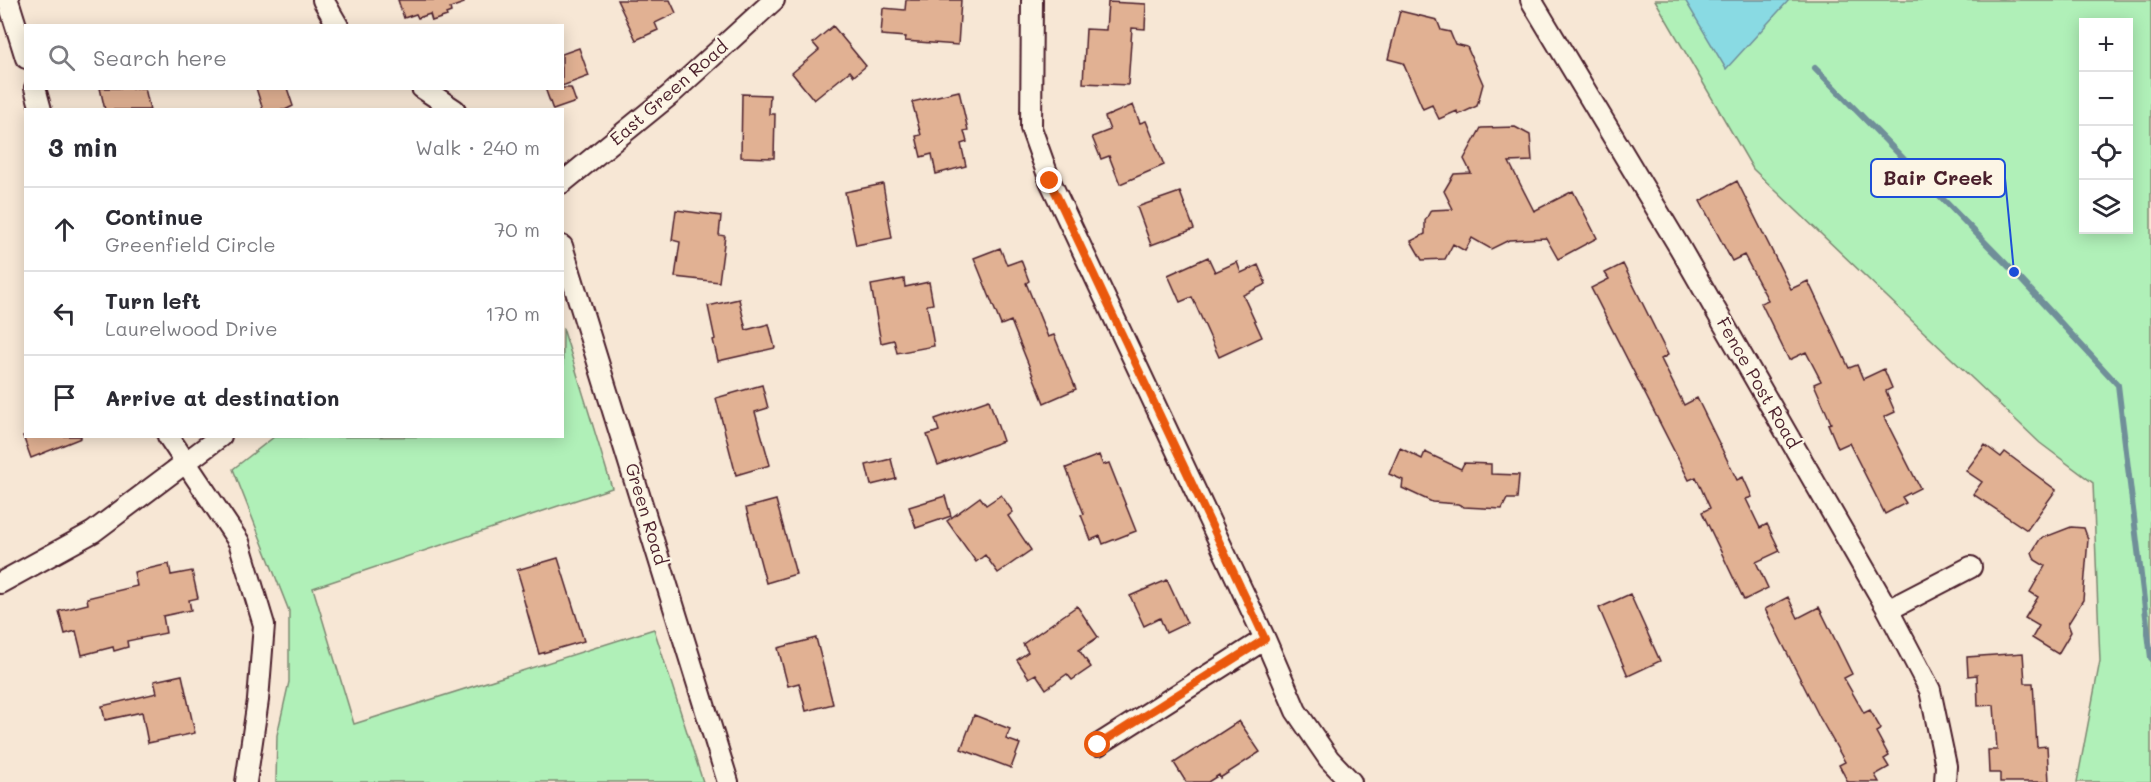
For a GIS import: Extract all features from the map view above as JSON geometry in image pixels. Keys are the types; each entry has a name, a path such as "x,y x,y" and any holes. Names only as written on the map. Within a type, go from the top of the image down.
{"street":[{"path":"8,0 24,52"},
{"path":"323,0 337,24"},
{"name":"East Green Road","path":"564,181 670,95 774,0"},
{"path":"1032,0 1031,129 1050,181 1265,639 1296,711 1329,759 1351,782"},
{"name":"Fence Post Road","path":"1531,0 1680,248 1888,610 1930,690 1946,766 1945,782"},
{"path":"36,90 40,108"},
{"path":"425,90 452,108"},
{"name":"Green Road","path":"564,252 728,782"},
{"path":"169,438 239,542 264,625 258,700 246,782"},
{"path":"0,583 93,532 218,438"},
{"path":"1888,610 1971,567"},
{"path":"1098,745 1265,639"}],"green space":[{"path":"1655,0 2151,0 2151,782 2077,782 2100,661 2093,483 2040,443 1753,169"},
{"path":"564,331 612,488 313,588 354,724 654,629 703,782 276,782 277,735 289,682 289,611 233,469 273,438 564,438"}],"water":[{"path":"1685,0 1789,0 1726,69"}],"building":[{"path":"398,0 463,0 464,3 450,8 451,12 446,14 447,16 432,21 430,14 418,18 416,14 404,18"},
{"path":"617,0 670,0 676,13 655,23 658,30 636,40"},
{"path":"906,0 961,0 958,45 905,41 906,37 881,35 883,8 905,10"},
{"path":"1108,2 1146,4 1145,29 1132,28 1128,85 1083,83 1086,29 1106,30"},
{"path":"1400,11 1437,20 1441,30 1450,32 1455,44 1467,47 1483,84 1477,106 1458,115 1457,111 1439,119 1432,105 1423,109 1403,63 1388,59"},
{"path":"833,26 866,66 854,76 850,71 814,100 792,73 819,50 813,43"},
{"path":"579,48 589,76 564,85 564,53"},
{"path":"571,88 576,102 552,108 546,90"},
{"path":"100,90 145,90 150,108 105,108"},
{"path":"257,90 288,90 293,106 262,108"},
{"path":"959,91 968,130 964,131 967,142 961,144 966,166 936,174 932,154 921,157 916,136 921,135 912,102"},
{"path":"742,94 770,95 769,114 775,114 774,158 741,157"},
{"path":"1133,105 1140,123 1146,121 1164,165 1120,184 1109,156 1101,159 1092,137 1110,130 1105,117"},
{"path":"1515,127 1530,135 1532,161 1509,162 1534,211 1573,191 1597,238 1558,259 1546,238 1509,240 1491,249 1472,238 1465,251 1453,244 1445,259 1422,260 1411,241 1425,234 1425,221 1431,210 1453,209 1444,191 1454,174 1471,173 1464,159 1481,128"},
{"path":"1737,181 1791,289 1808,281 1849,368 1857,365 1863,379 1884,369 1892,388 1886,391 1895,412 1884,417 1920,488 1902,497 1906,503 1885,514 1849,443 1838,448 1828,424 1831,423 1814,384 1821,381 1806,352 1789,360 1761,303 1768,300 1744,255 1732,261 1700,201"},
{"path":"883,184 892,238 856,245 845,192"},
{"path":"1180,192 1194,229 1151,245 1137,207"},
{"path":"676,210 721,216 719,235 725,236 719,282 675,277 680,242 672,240"},
{"path":"1000,248 1007,265 1021,260 1029,281 1026,283 1048,337 1054,335 1076,389 1044,403 1011,321 1001,325 974,258"},
{"path":"1208,257 1215,272 1237,262 1241,273 1258,265 1266,284 1243,295 1262,337 1219,357 1192,297 1180,302 1168,275"},
{"path":"1623,264 1668,355 1661,359 1684,405 1697,398 1737,480 1743,477 1752,497 1746,499 1760,528 1767,524 1780,551 1756,562 1768,588 1744,600 1702,512 1710,508 1696,477 1689,480 1591,288 1609,279 1605,273"},
{"path":"904,279 905,287 929,282 933,304 927,305 934,346 897,353 894,340 881,343 871,285"},
{"path":"739,299 746,330 769,324 775,348 718,361 708,306"},
{"path":"762,385 768,408 755,412 770,465 736,475 716,398"},
{"path":"989,400 1003,441 938,465 927,435 939,431 935,419"},
{"path":"23,436 24,438 81,438 31,458"},
{"path":"1985,445 2001,457 2005,452 2056,490 2027,530 1973,494 1982,482 1966,471"},
{"path":"1400,448 1422,459 1425,452 1461,469 1464,463 1491,464 1491,474 1519,475 1517,499 1507,499 1502,509 1432,502 1402,488 1403,480 1389,474"},
{"path":"1099,455 1103,465 1109,463 1136,531 1103,544 1100,536 1091,540 1081,515 1084,514 1066,468"},
{"path":"891,459 896,479 871,485 866,465"},
{"path":"1001,495 1013,512 1008,516 1031,550 998,573 985,555 976,562 947,521 980,497 986,505"},
{"path":"945,496 951,516 916,528 909,507"},
{"path":"776,500 796,574 766,583 746,508"},
{"path":"2071,527 2084,528 2088,539 2083,600 2068,624 2071,632 2058,654 2032,638 2039,626 2025,618 2038,597 2030,592 2045,566 2035,560 2032,552 2040,539"},
{"path":"558,558 584,641 539,654 517,570"},
{"path":"169,564 171,575 192,571 198,598 189,600 191,610 163,616 166,633 127,641 128,647 114,651 113,647 82,655 76,631 65,634 59,611 88,604 87,598 137,586 134,572"},
{"path":"1167,580 1187,623 1166,633 1160,618 1144,626 1130,596"},
{"path":"1630,594 1660,661 1628,676 1599,608"},
{"path":"1788,597 1798,618 1819,607 1852,674 1844,678 1864,713 1870,710 1881,729 1876,732 1889,756 1884,759 1889,767 1875,775 1879,782 1848,782 1839,765 1845,762 1765,609"},
{"path":"1077,606 1098,637 1079,650 1091,667 1072,680 1067,674 1046,689 1036,674 1029,678 1017,660 1028,652 1023,644"},
{"path":"816,638 833,704 806,711 799,683 788,686 778,648"},
{"path":"2023,653 2025,683 2033,683 2037,747 2047,746 2049,782 2000,782 2000,773 1989,773 1988,750 1997,750 1994,705 1978,706 1977,675 1968,676 1967,657"},
{"path":"182,675 195,733 148,743 142,712 105,720 102,706 157,693 154,681"},
{"path":"974,715 1010,729 1006,739 1020,744 1011,768 961,749"},
{"path":"1239,721 1260,752 1220,778 1219,775 1208,782 1186,782 1174,763"}],"waterway":[{"path":"1815,68 2014,272 2118,385 2151,658"}],"place":[{"name":"Bair Creek","path":"2014,272"}],"route":[{"path":"1050,181 1265,639 1098,745"}]}
